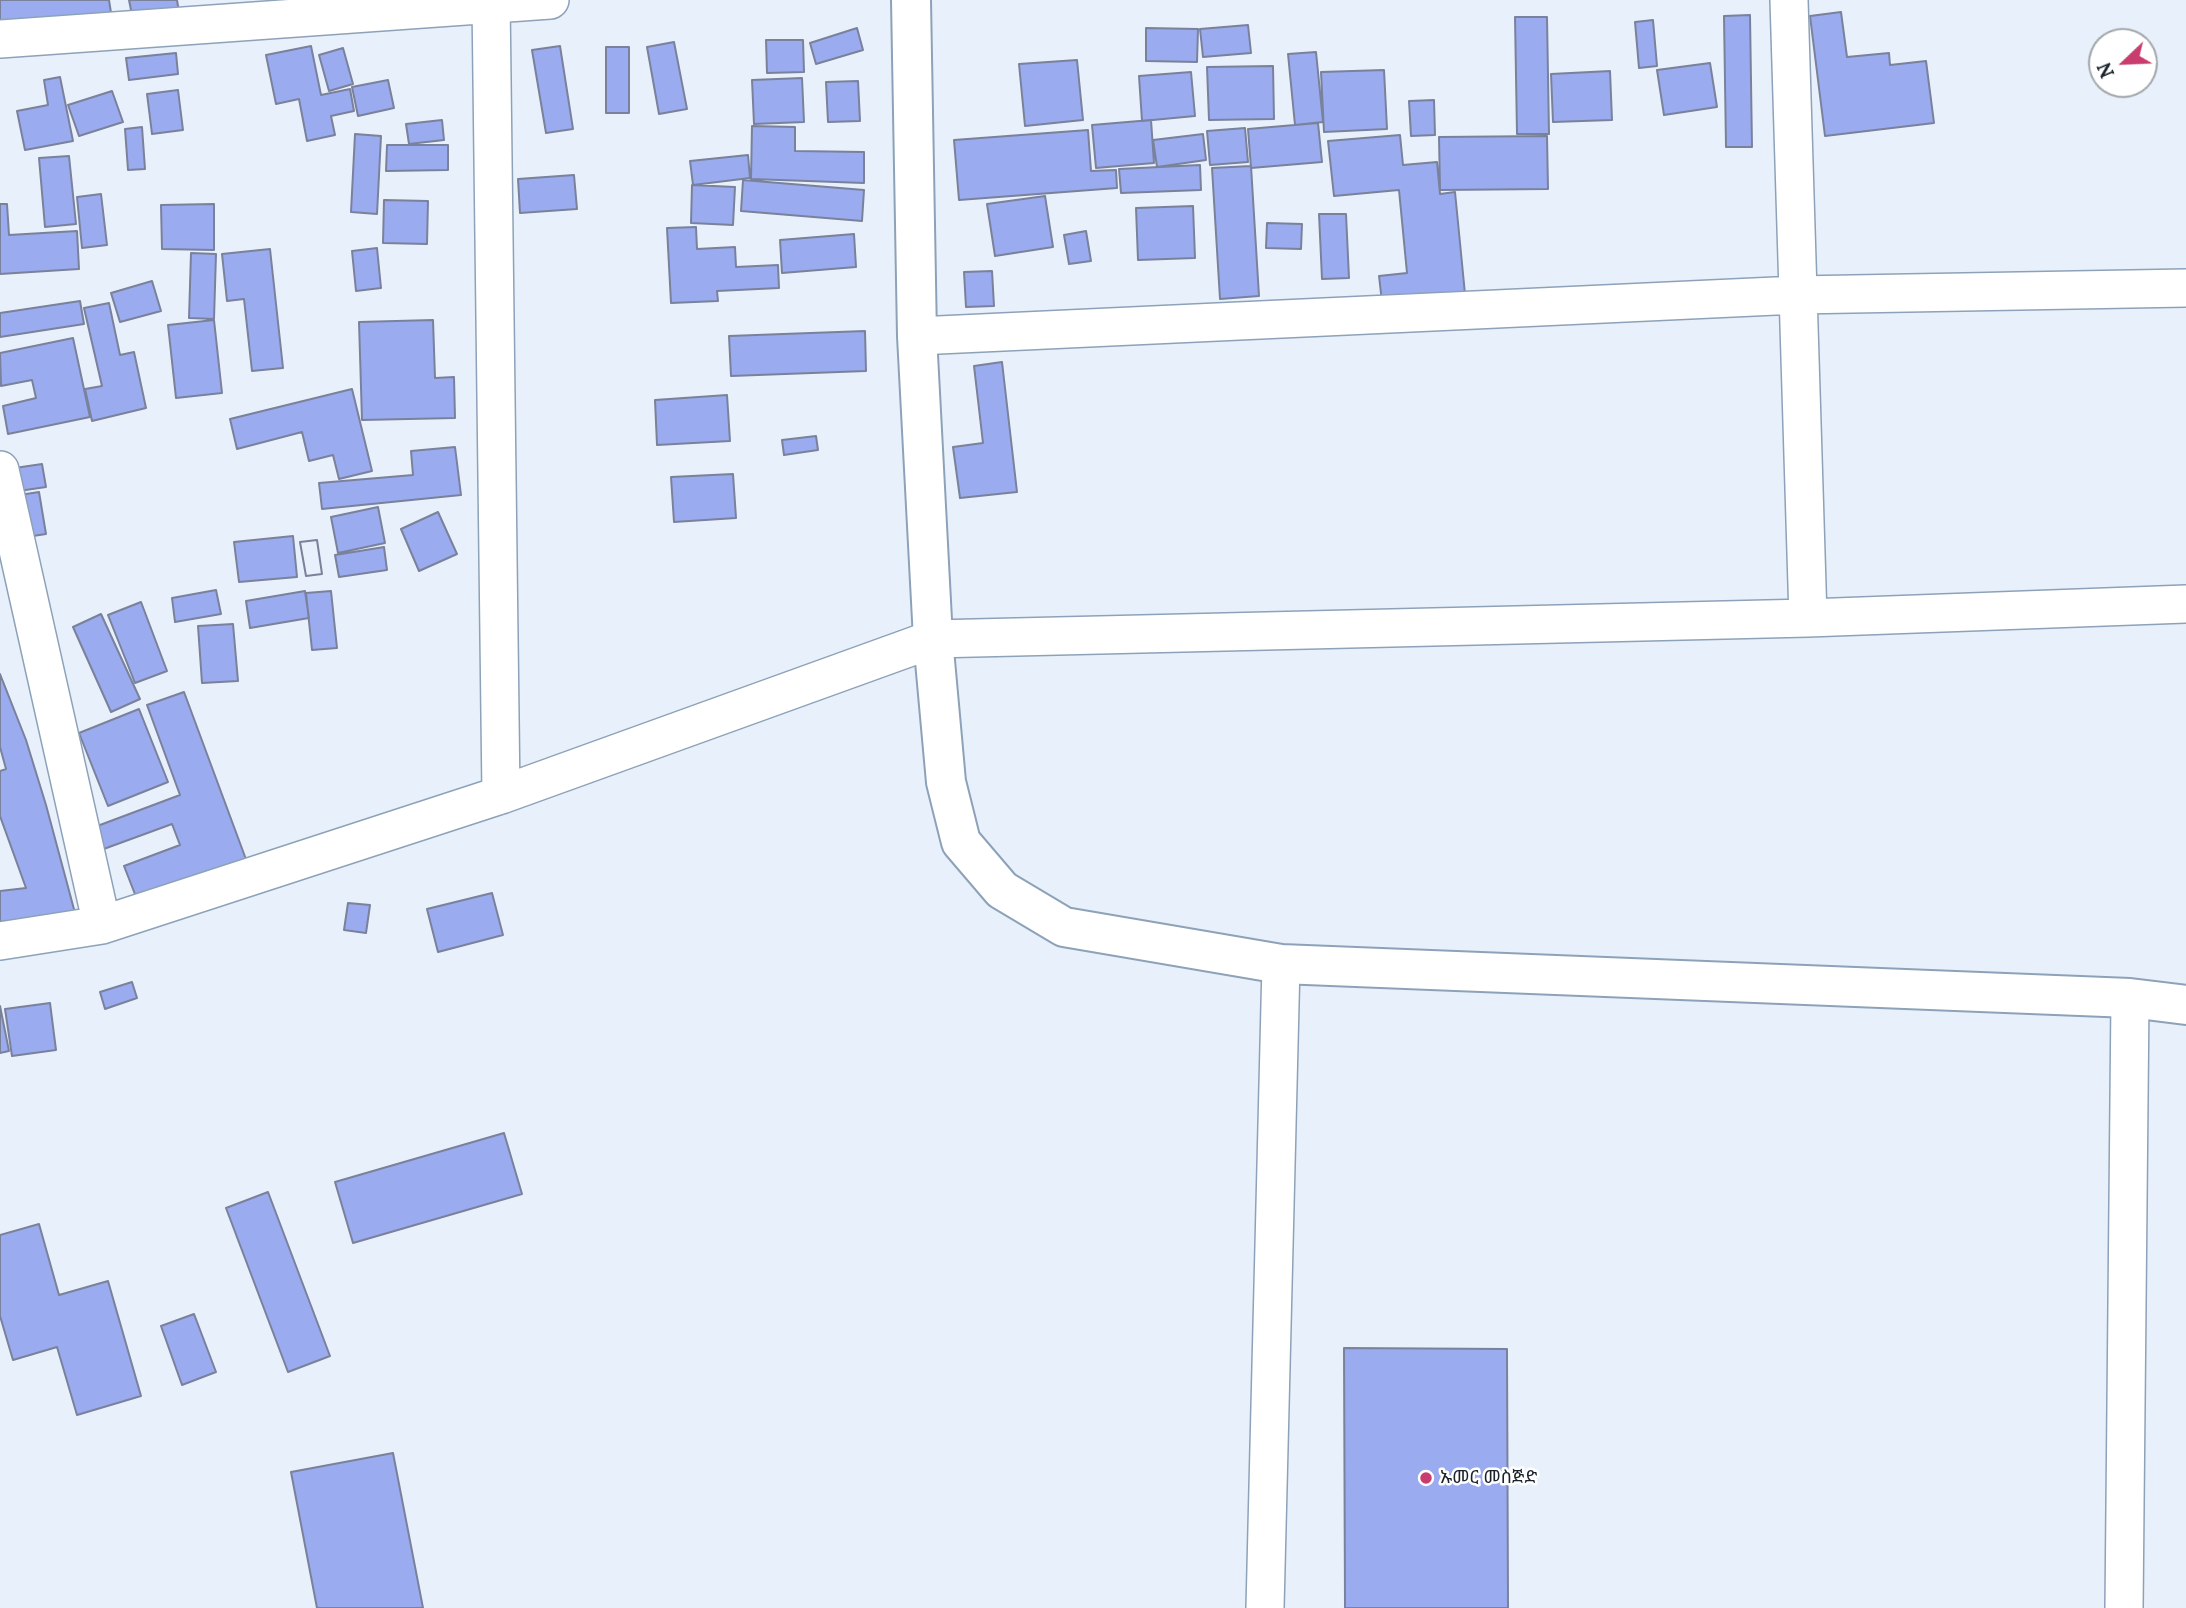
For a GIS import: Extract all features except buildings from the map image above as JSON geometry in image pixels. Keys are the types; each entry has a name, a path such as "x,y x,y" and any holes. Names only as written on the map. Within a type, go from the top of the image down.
{"street":[{"path":"0,39 491,2 550,0"},
{"path":"911,0 917,336 933,639 946,782 961,842 1002,890 1064,928 1281,964 2130,998 2186,1004"},
{"path":"1788,0 1808,618"},
{"path":"491,2 501,795"},
{"path":"917,336 1797,295 2186,288"},
{"path":"0,470 102,925"},
{"path":"0,941 102,925 501,795 933,639 1808,618 2186,604"},
{"path":"1265,1608 1281,964"},
{"path":"2124,1608 2130,998"}],"place":[{"name":"ኡመር መስጅድ","path":"1426,1478"}]}
